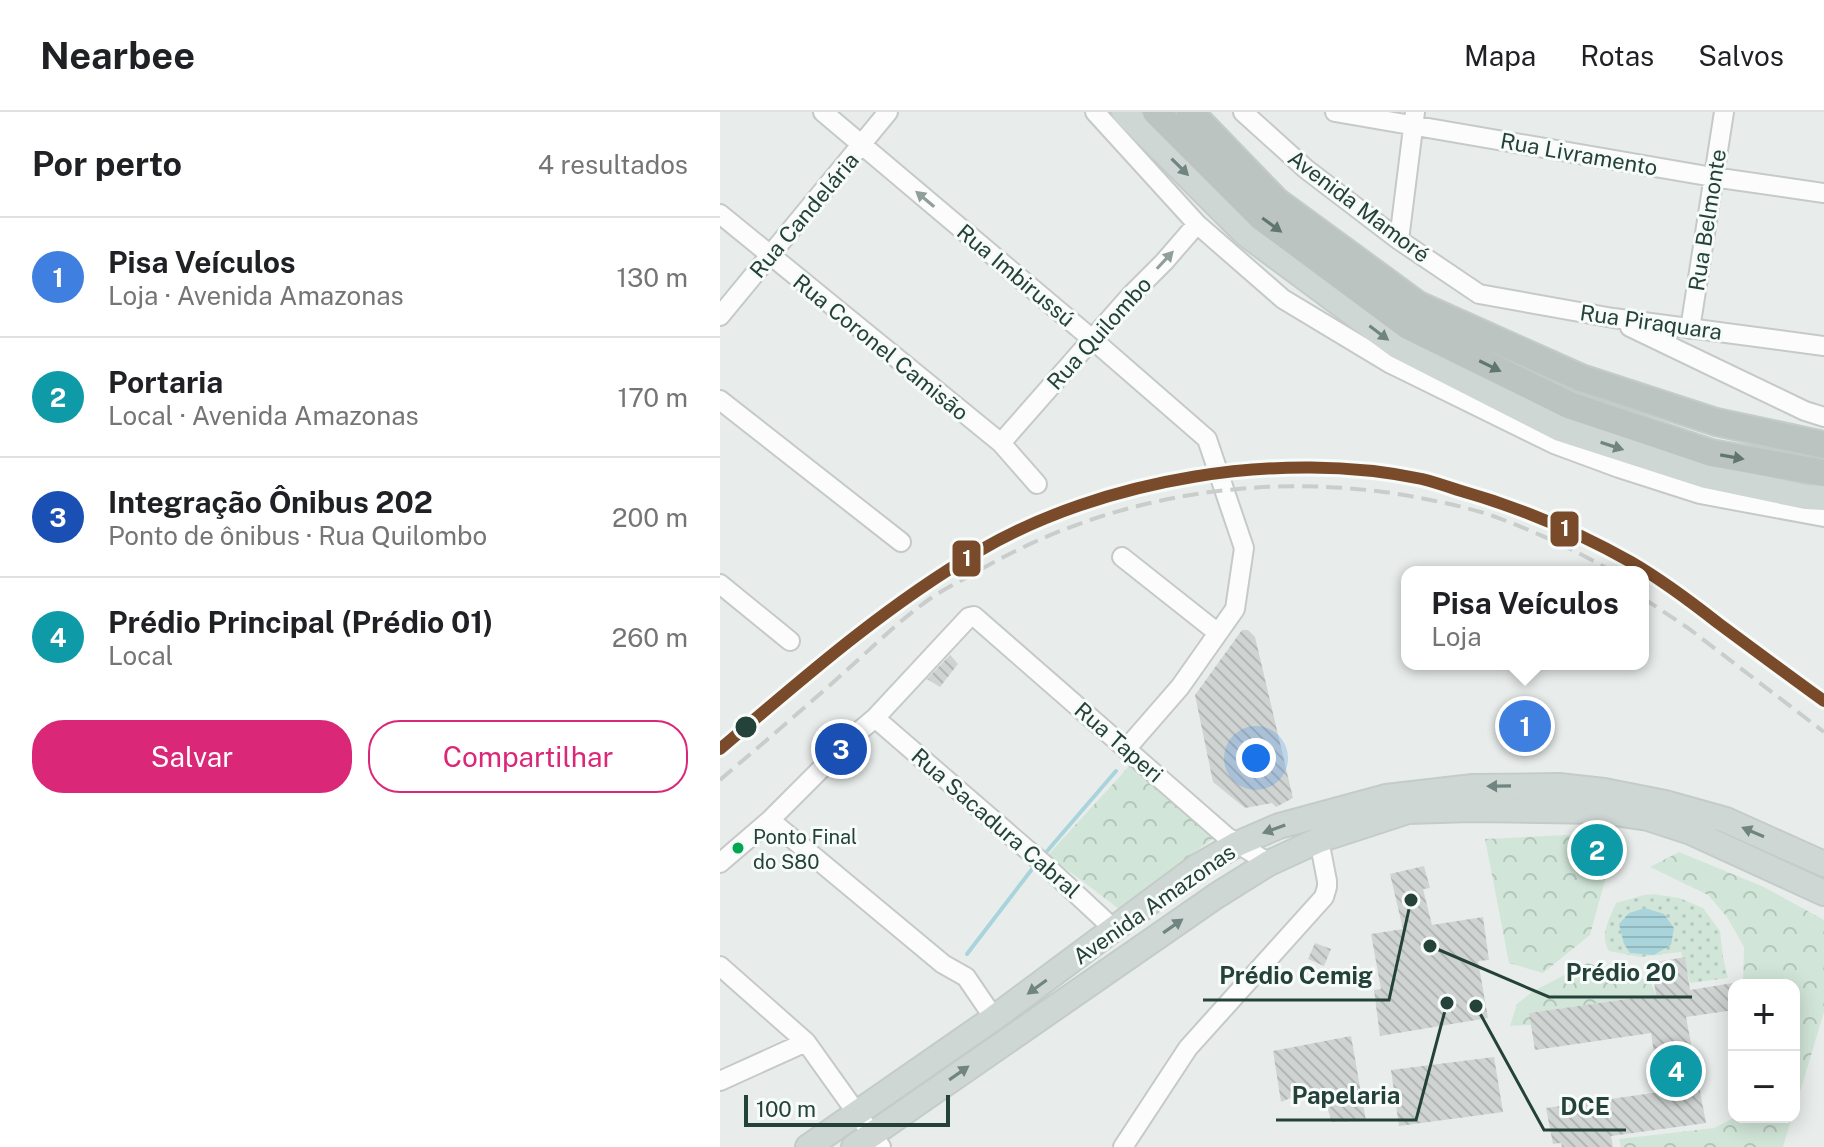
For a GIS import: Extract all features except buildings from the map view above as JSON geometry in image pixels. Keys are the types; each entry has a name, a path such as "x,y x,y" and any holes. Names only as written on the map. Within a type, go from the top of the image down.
{"highway":[{"path":"1156,112 1261,217 1408,326 1569,405 1711,453 1824,473"},
{"path":"1190,112 1276,201 1418,305 1581,378 1716,422 1824,445"}],"main road":[{"path":"1124,112 1246,234 1397,346 1560,429 1706,476 1824,498"},
{"name":"Avenida Amazonas","path":"808,1147 994,1018 1197,867 1237,844 1279,826 1386,797 1473,787 1559,786 1665,803 1726,820 1824,864"},
{"name":"Avenida Amazonas","path":"869,1143 1216,896 1269,863 1319,840 1408,811 1601,811 1648,818 1691,832 1824,893"}],"street":[{"name":"Rua Imbirussú","path":"823,112 1207,439 1244,548 1235,609 1218,633"},
{"name":"Rua Candelária","path":"720,316 888,112"},
{"path":"1095,112 1197,224 1283,299 1391,364 1554,444 1619,468 1700,494 1824,517"},
{"name":"Avenida Mamoré","path":"1243,112 1306,169 1399,240 1479,294"},
{"name":"Rua Livramento","path":"1335,112 1414,119 1713,177 1824,193"},
{"name":"Rua Belmonte","path":"1690,329 1724,112"},
{"path":"1399,240 1414,119"},
{"name":"Rua Coronel Camisão","path":"720,214 1001,443 1037,484"},
{"name":"Rua Quilombo","path":"1001,443 1197,224"},
{"name":"Rua Piraquara","path":"1479,294 1613,318 1824,346"},
{"path":"1613,318 1805,411 1824,417"},
{"path":"720,400 901,542"},
{"path":"1122,557 1218,633 1180,687 1126,749"},
{"path":"720,584 790,641"},
{"name":"Rua Taperi","path":"875,718 969,617 974,616 1237,844 1269,863"},
{"path":"720,863 770,820 875,718"},
{"name":"Rua Sacadura Cabral","path":"875,718 1115,930"},
{"path":"770,820 943,964 966,977 994,1018"},
{"path":"1123,1147 1188,1048 1324,897 1327,881 1319,840"},
{"path":"720,966 806,1042 858,1113 869,1143"},
{"path":"720,1081 806,1042"}],"green space":[{"path":"1133,762 1215,837 1119,909 1048,855"},
{"path":"1584,836 1580,855 1610,862 1590,935 1543,973 1509,963 1485,839"},
{"path":"1679,852 1764,887 1824,920 1824,1012 1800,1092 1800,979 1743,979 1744,947 1727,917 1708,895 1650,867"},
{"path":"1654,894 1679,898 1703,908 1720,931 1728,978 1690,983 1681,952 1640,957 1609,951 1605,933 1616,903"},
{"path":"1587,963 1650,981 1656,995 1530,1013 1532,1025 1510,1026 1517,1004 1532,992"},
{"path":"1728,1121 1790,1123 1783,1147 1621,1147 1619,1139 1714,1128"}],"water":[{"path":"1645,908 1664,914 1674,928 1671,945 1654,955 1630,953 1624,944 1619,924 1629,913"}],"waterway":[{"path":"1042,857 1116,771"},
{"path":"967,954 1036,864"}],"railway":[{"path":"720,780 931,598 1023,547 1075,525 1129,508 1184,496 1240,489 1297,486 1354,489 1410,496 1487,514 1567,547 1602,566"},
{"path":"1649,602 1824,732"}],"transit line":[{"name":"1","path":"720,749 877,619 979,551 1028,526 1080,505 1194,477 1311,467 1422,479 1546,521 1638,566"},
{"name":"1","path":"1649,573 1824,701"}],"place":[{"name":"Pisa Veículos","path":"1525,726"},
{"name":"Integração Ônibus 202","path":"841,749"},
{"name":"Ponto Final do S80","path":"738,848"},
{"name":"Portaria","path":"1597,850"},
{"name":"Prédio Cemig","path":"1411,900"},
{"name":"Prédio 20","path":"1430,946"},
{"name":"Papelaria","path":"1447,1003"},
{"name":"DCE","path":"1476,1006"},
{"name":"Prédio Principal (Prédio 01)","path":"1676,1071"}]}
